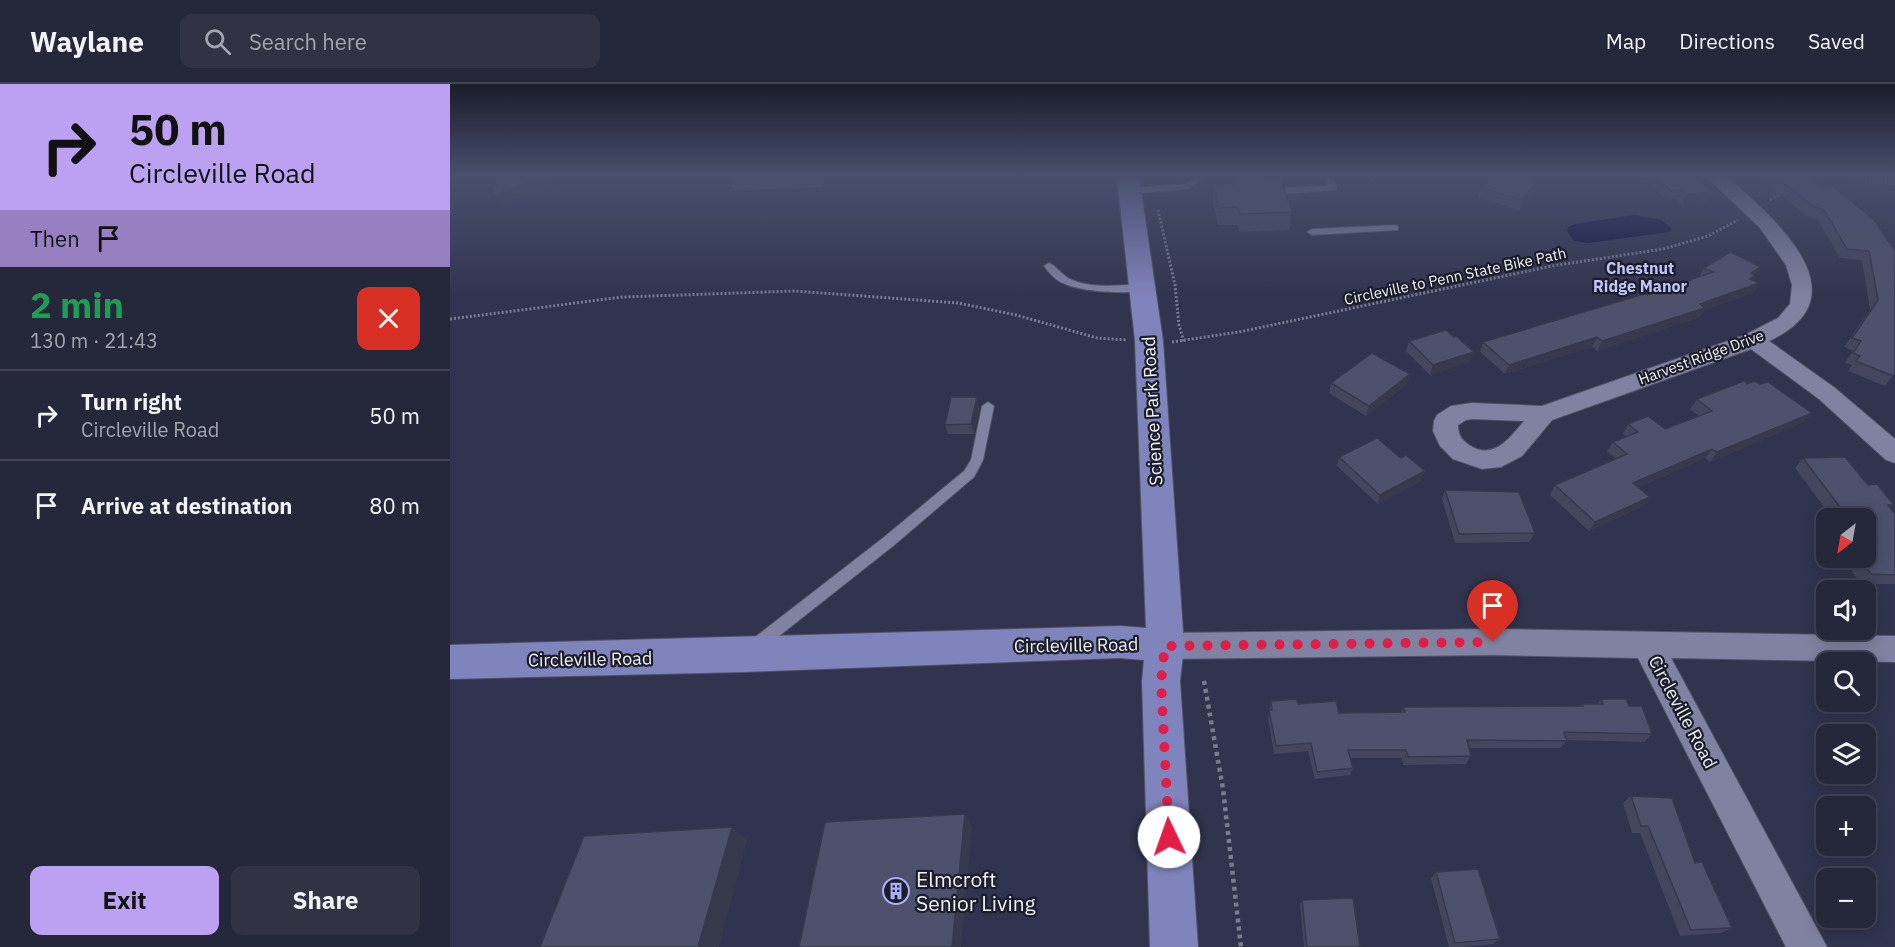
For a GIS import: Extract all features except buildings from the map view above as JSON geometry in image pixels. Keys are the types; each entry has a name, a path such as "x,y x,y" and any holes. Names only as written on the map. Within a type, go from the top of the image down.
{"main road":[{"name":"Science Park Road","path":"1139,217 1149,341 1165,646 1161,681 1174,947"},
{"name":"Circleville Road","path":"450,662 1120,642 1165,646"}],"street":[{"name":"Harvest Ridge Drive","path":"1543,414 1753,340 1774,330 1794,314 1801,300 1804,284 1797,264 1759,217"},
{"path":"1753,340 1827,393 1865,424 1895,454"},
{"name":"Circleville Road","path":"1165,646 1481,642 1647,644 1807,947"},
{"path":"1647,644 1895,649"}],"lane":[{"path":"1312,232 1395,228"},
{"path":"1049,266 1061,279 1080,286 1143,288"},
{"path":"744,655 888,542 969,474 977,460 988,406"}],"path":[{"path":"1149,217 1175,285 1179,325 1184,342"},
{"name":"Circleville to Penn State Bike Path","path":"1168,341 1184,342 1552,266 1663,249 1708,236 1742,217"},
{"path":"450,318 623,297 795,291 958,303 1016,315 1097,338 1125,340"},
{"path":"1204,681 1223,789 1241,947"}],"shaded area":[{"path":"1619,217 1646,217 1661,220 1672,229 1669,232 1589,243 1574,241 1567,231 1568,227"}],"place":[{"name":"Elmcroft Senior Living","path":"896,891"}],"district":[{"name":"Chestnut Ridge Manor","path":"1640,277"}],"route":[{"path":"1169,837 1161,681 1165,646 1493,642"}]}
